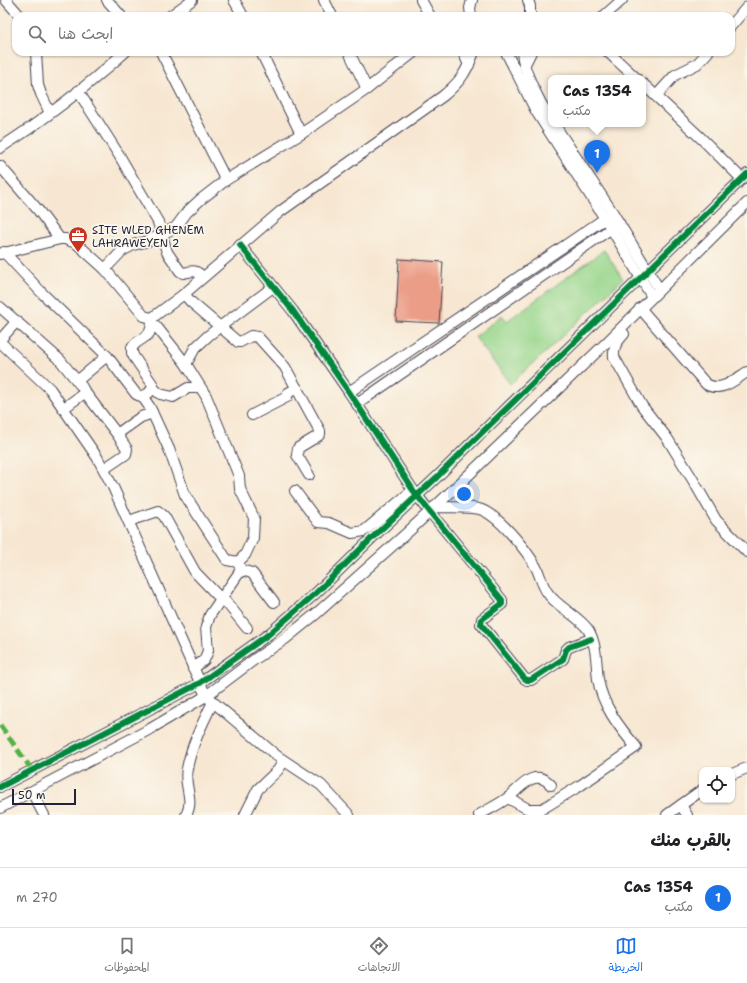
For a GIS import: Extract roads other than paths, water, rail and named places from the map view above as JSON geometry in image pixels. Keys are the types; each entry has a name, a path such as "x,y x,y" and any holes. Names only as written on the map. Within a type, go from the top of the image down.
{"street":[{"path":"6,0 16,12"},
{"path":"107,0 118,12"},
{"path":"176,12 192,0"},
{"path":"234,0 240,12"},
{"path":"324,0 330,12"},
{"path":"421,0 428,12"},
{"path":"528,0 530,12"},
{"path":"608,12 622,0"},
{"path":"735,21 747,7"},
{"path":"36,56 38,85 50,113"},
{"path":"0,148 25,132 50,113 120,56"},
{"path":"163,56 226,180"},
{"path":"262,56 302,134"},
{"path":"351,56 367,89"},
{"path":"105,269 122,251 133,245 162,235 176,227 191,208 226,180 302,134 367,89 409,56"},
{"path":"465,56 469,66"},
{"path":"142,396 152,388 153,385 131,350 133,345 148,334 152,321 281,211 458,83 469,66 473,56"},
{"path":"508,56 536,111 609,215"},
{"path":"523,56 524,66 548,115"},
{"path":"524,66 529,56"},
{"path":"612,56 633,75"},
{"path":"656,96 675,75 697,64 704,56"},
{"path":"0,787 200,683 269,634 316,593 416,493 645,274 744,176 646,87"},
{"path":"78,91 135,182 158,222 167,252 180,271 184,273 193,271 198,272 203,278"},
{"path":"556,127 645,274 659,289"},
{"path":"0,166 38,210 60,239"},
{"path":"747,203 659,289 615,343 613,350 614,357 642,406 667,438 716,520 747,552"},
{"path":"350,392 609,215"},
{"path":"358,404 615,225"},
{"path":"2,253 60,239 65,239 76,243 105,269 144,316 152,321 186,364 206,396 240,476 240,488 254,518 253,538 240,566 210,615 206,627 208,651 204,660 193,669"},
{"path":"240,246 293,311 350,392 416,493 432,510 503,601 502,604 482,619 481,624 524,678 526,680 531,680 562,659 569,647 591,638"},
{"path":"2,253 107,356 136,394 142,396 152,412 169,449 185,495 227,560 252,573 274,602"},
{"path":"645,274 652,297"},
{"path":"186,364 195,348 208,335 273,287"},
{"path":"184,294 191,302 238,342 251,336 258,337 285,367 320,431 318,436 298,448 296,452 309,475"},
{"path":"0,307 55,356 77,380 127,449 128,452 126,454 104,469"},
{"path":"642,310 706,384 712,388 719,388 747,372"},
{"path":"0,808 209,699 249,663 285,639 317,613 432,510 642,310"},
{"path":"17,322 0,341 50,389 98,458 129,521 193,669 209,699 284,761 321,786 349,815"},
{"path":"77,380 107,356"},
{"path":"152,388 160,394 172,397 188,388 194,388 198,385"},
{"path":"252,414 287,397 288,393 297,388"},
{"path":"64,408 83,394 84,391"},
{"path":"117,434 141,417 152,412"},
{"path":"295,491 318,522 329,523 348,532 356,533 367,529 416,493"},
{"path":"432,510 479,509 497,519 516,540 536,567 547,592 580,621 589,632 597,657 598,679 603,697 611,714 636,747 581,785 542,808 528,808 508,798"},
{"path":"129,521 158,511 164,516 195,572 221,599 226,602 246,628"},
{"path":"186,815 190,806 185,779 187,768 209,699"},
{"path":"245,815 258,789 278,770 284,761"},
{"path":"735,773 746,770"},
{"path":"479,815 508,798 519,787 531,779 544,778 551,785"},
{"path":"32,792 44,815"},
{"path":"667,815 699,792"},
{"path":"681,805 687,815"}],"place":[{"name":"Cas 1354","path":"597,173"},
{"name":"SITE WLED GHENEM LAHRAWEYEN 2","path":"78,253"}]}
